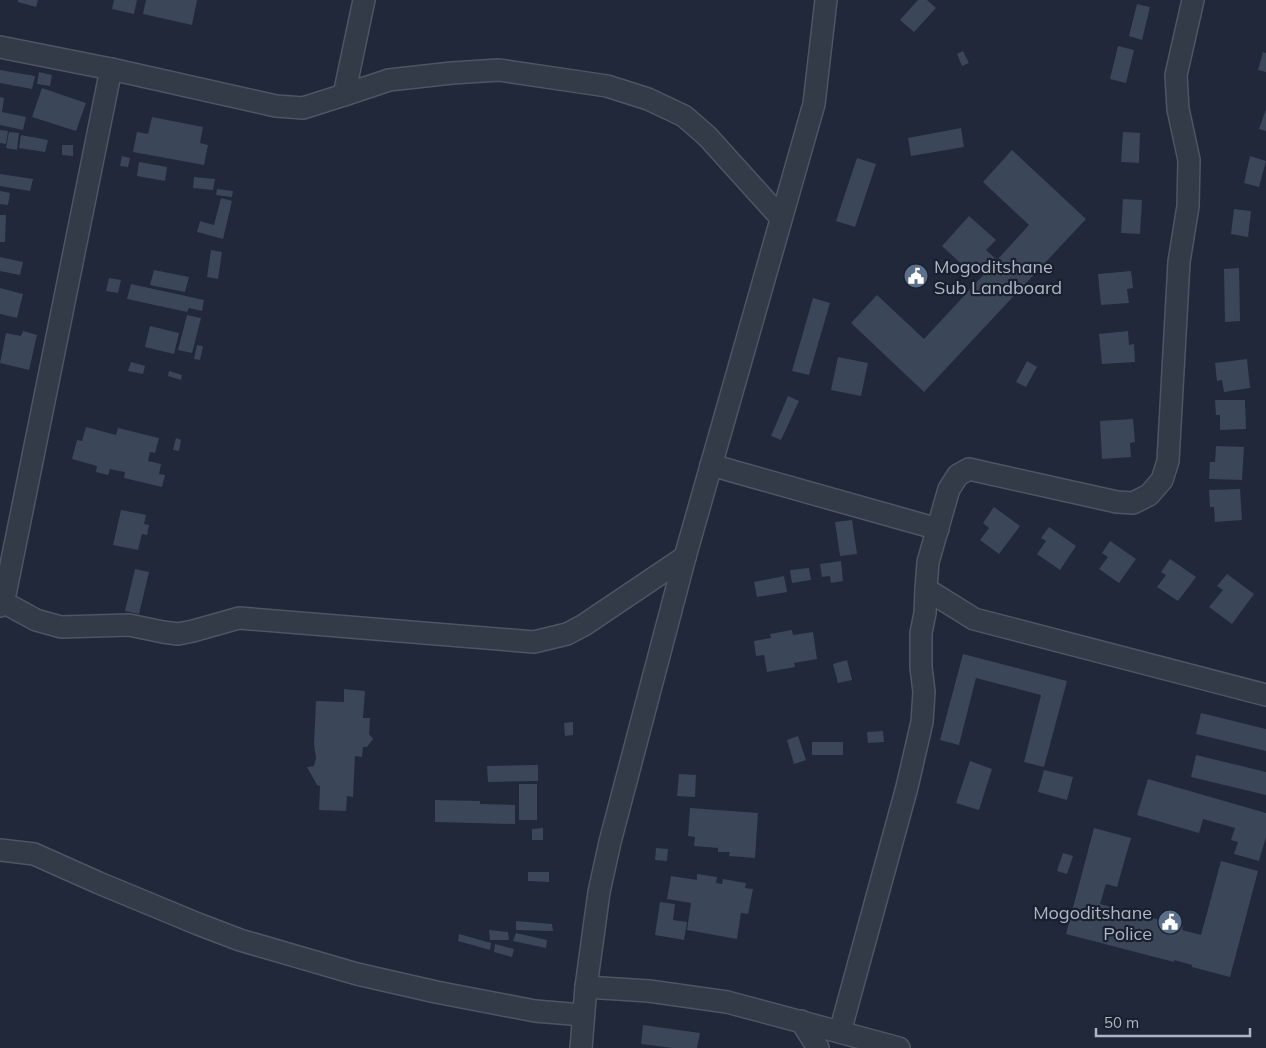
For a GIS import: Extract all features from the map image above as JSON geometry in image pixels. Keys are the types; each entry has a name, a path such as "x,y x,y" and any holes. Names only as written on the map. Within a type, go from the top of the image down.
{"street":[{"path":"344,95 364,0"},
{"path":"581,1048 586,987 600,892 610,842 710,465 814,104 826,0"},
{"path":"840,1032 907,787 922,722 924,692 921,667 921,633 925,613 928,562 949,489 958,475 969,469 1117,502 1133,503 1149,495 1162,480 1168,461 1179,262 1188,206 1189,160 1178,109 1176,75 1194,0"},
{"path":"0,47 111,69 276,106 303,108 389,80 499,70 607,86 648,99 684,116 707,136 781,218"},
{"path":"111,69 1,604 36,620 61,627 129,625 178,634 239,618 534,642 567,634 584,626 685,557"},
{"path":"710,465 938,529"},
{"path":"926,589 974,619 1266,695"},
{"path":"0,850 34,854 99,883 240,940 357,974 436,992 535,1011 583,1015"},
{"path":"586,987 649,991 727,1002 899,1048"},
{"path":"801,1021 818,1048"}],"building":[{"path":"18,0 38,0 36,7 18,2"},
{"path":"114,0 137,0 134,14 112,9"},
{"path":"146,0 197,0 192,25 143,14"},
{"path":"918,0 927,0 936,8 914,32 900,20"},
{"path":"1137,4 1150,7 1142,40 1129,36"},
{"path":"1118,46 1134,50 1126,83 1110,79"},
{"path":"963,51 969,63 962,66 957,54"},
{"path":"1263,52 1266,53 1266,72 1258,70"},
{"path":"0,70 35,76 32,89 0,83"},
{"path":"39,72 52,75 50,86 37,84"},
{"path":"42,88 86,103 76,131 32,117"},
{"path":"0,97 4,98 2,112 26,117 23,130 0,125"},
{"path":"1266,109 1266,131 1259,129"},
{"path":"152,117 203,127 200,143 208,145 204,165 133,152 137,132 148,134"},
{"path":"961,128 964,147 911,156 908,138"},
{"path":"0,130 8,131 6,144 0,143"},
{"path":"9,132 19,133 17,150 6,148"},
{"path":"1123,132 1140,133 1139,163 1121,162"},
{"path":"21,135 48,140 45,152 19,148"},
{"path":"62,145 73,145 73,156 62,155"},
{"path":"1012,150 1086,219 924,392 851,323 877,295 924,339 987,271 976,261 968,270 942,246 969,216 996,240 986,250 997,260 1029,225 983,182"},
{"path":"122,156 130,158 128,167 120,166"},
{"path":"1250,156 1266,161 1259,187 1244,183"},
{"path":"857,158 876,164 855,227 836,221"},
{"path":"139,162 167,167 165,181 137,176"},
{"path":"0,174 33,179 30,191 0,186"},
{"path":"194,177 215,179 213,190 193,188"},
{"path":"217,189 233,191 232,197 216,195"},
{"path":"0,191 10,193 8,205 0,204"},
{"path":"221,198 232,201 223,239 197,232 200,221 214,225"},
{"path":"1123,199 1142,200 1140,234 1121,233"},
{"path":"1234,209 1251,211 1248,237 1231,234"},
{"path":"0,215 6,215 5,242 0,242"},
{"path":"211,250 222,252 218,279 207,277"},
{"path":"0,257 23,262 20,275 0,271"},
{"path":"1239,268 1240,321 1225,322 1224,269"},
{"path":"154,270 189,277 185,292 150,285"},
{"path":"1131,271 1133,288 1127,289 1129,303 1101,305 1098,274"},
{"path":"109,278 121,280 118,293 106,291"},
{"path":"131,284 204,300 202,311 189,308 187,312 127,299"},
{"path":"0,288 23,294 17,318 0,314"},
{"path":"813,298 830,303 809,375 792,371"},
{"path":"187,315 201,318 192,353 178,350"},
{"path":"150,326 179,333 174,354 145,347"},
{"path":"23,331 37,335 29,370 0,363 6,333 21,336"},
{"path":"1128,331 1129,345 1134,344 1135,362 1102,364 1099,334"},
{"path":"197,345 203,346 200,360 194,359"},
{"path":"838,357 868,363 861,396 831,390"},
{"path":"1247,359 1250,388 1224,392 1222,380 1217,381 1215,363"},
{"path":"1027,361 1037,367 1026,387 1016,382"},
{"path":"131,362 145,366 143,374 128,371"},
{"path":"169,371 182,375 181,380 168,376"},
{"path":"788,396 799,401 781,440 771,436"},
{"path":"1215,400 1245,400 1246,429 1220,430 1220,415 1216,415"},
{"path":"1133,419 1135,442 1130,443 1131,457 1102,459 1100,421"},
{"path":"86,427 116,435 118,428 159,438 155,453 150,452 148,461 161,464 159,474 165,475 162,487 124,478 125,472 110,469 108,475 96,472 97,466 72,459 77,440 82,441"},
{"path":"176,438 181,440 179,451 173,450"},
{"path":"1216,446 1244,447 1242,480 1209,479 1210,462 1215,462"},
{"path":"1240,489 1242,520 1215,522 1214,507 1210,507 1209,490"},
{"path":"994,507 1020,526 999,554 980,540 989,528 983,523"},
{"path":"121,510 146,515 144,524 149,525 147,535 142,534 138,550 113,545"},
{"path":"852,520 857,554 840,556 835,522"},
{"path":"1049,527 1076,546 1060,570 1037,554 1046,541 1041,538"},
{"path":"1110,541 1136,559 1119,583 1099,569 1108,557 1102,553"},
{"path":"1170,559 1196,577 1178,601 1157,587 1166,575 1161,572"},
{"path":"841,561 843,581 831,583 830,576 822,577 820,564"},
{"path":"809,568 811,580 792,583 790,570"},
{"path":"135,569 149,572 139,614 125,611"},
{"path":"1227,574 1254,594 1232,624 1209,607 1223,590 1217,586"},
{"path":"784,576 787,592 757,597 754,582"},
{"path":"792,630 793,635 813,632 817,659 794,663 795,667 767,672 764,655 756,656 754,641 771,638 770,634"},
{"path":"963,654 1067,681 1044,767 1024,762 1041,695 976,678 959,745 940,740"},
{"path":"847,660 852,680 838,683 833,664"},
{"path":"344,689 365,691 363,718 370,718 369,734 373,739 367,747 363,747 362,757 355,756 353,797 347,796 346,811 319,810 320,786 317,785 307,767 314,766 316,758 314,744 316,701 344,702"},
{"path":"1201,713 1266,729 1266,751 1196,734"},
{"path":"573,722 573,735 565,736 564,723"},
{"path":"883,731 884,742 868,743 867,732"},
{"path":"798,736 806,760 794,764 787,740"},
{"path":"812,742 843,742 843,755 812,755"},
{"path":"1196,755 1266,772 1266,795 1191,777"},
{"path":"970,761 992,769 979,810 956,803"},
{"path":"538,765 538,781 488,782 487,766"},
{"path":"1044,770 1073,777 1067,800 1038,792"},
{"path":"679,774 696,775 695,797 677,796"},
{"path":"1148,779 1266,813 1266,837 1259,861 1234,854 1238,842 1231,840 1235,828 1203,819 1199,833 1137,815"},
{"path":"519,784 537,784 537,820 519,820"},
{"path":"435,800 480,801 480,804 515,805 515,824 435,822"},
{"path":"690,808 758,813 755,858 729,856 730,852 718,852 718,848 694,846 695,837 688,836"},
{"path":"543,828 543,840 532,840 532,829"},
{"path":"1094,828 1131,838 1117,887 1106,884 1100,904 1183,926 1182,930 1201,935 1221,861 1258,871 1230,977 1174,960 1174,962 1066,934"},
{"path":"656,848 668,849 667,861 655,860"},
{"path":"1063,853 1073,856 1067,874 1057,871"},
{"path":"528,872 549,872 549,882 528,881"},
{"path":"697,874 717,877 716,883 722,884 723,879 746,883 745,888 753,889 748,914 741,913 737,939 687,930 691,903 667,899 671,876 697,880"},
{"path":"660,902 675,904 673,920 687,922 684,940 655,935"},
{"path":"516,921 552,924 553,931 516,930"},
{"path":"489,930 508,932 509,940 490,940"},
{"path":"516,933 547,940 546,948 513,941"},
{"path":"459,934 491,943 490,950 458,941"},
{"path":"495,944 514,949 512,957 494,952"},
{"path":"643,1025 700,1033 697,1048 673,1048 641,1044"}],"place":[{"name":"Mogoditshane Sub Landboard","path":"916,276"},
{"name":"Mogoditshane Police","path":"1170,922"}]}
